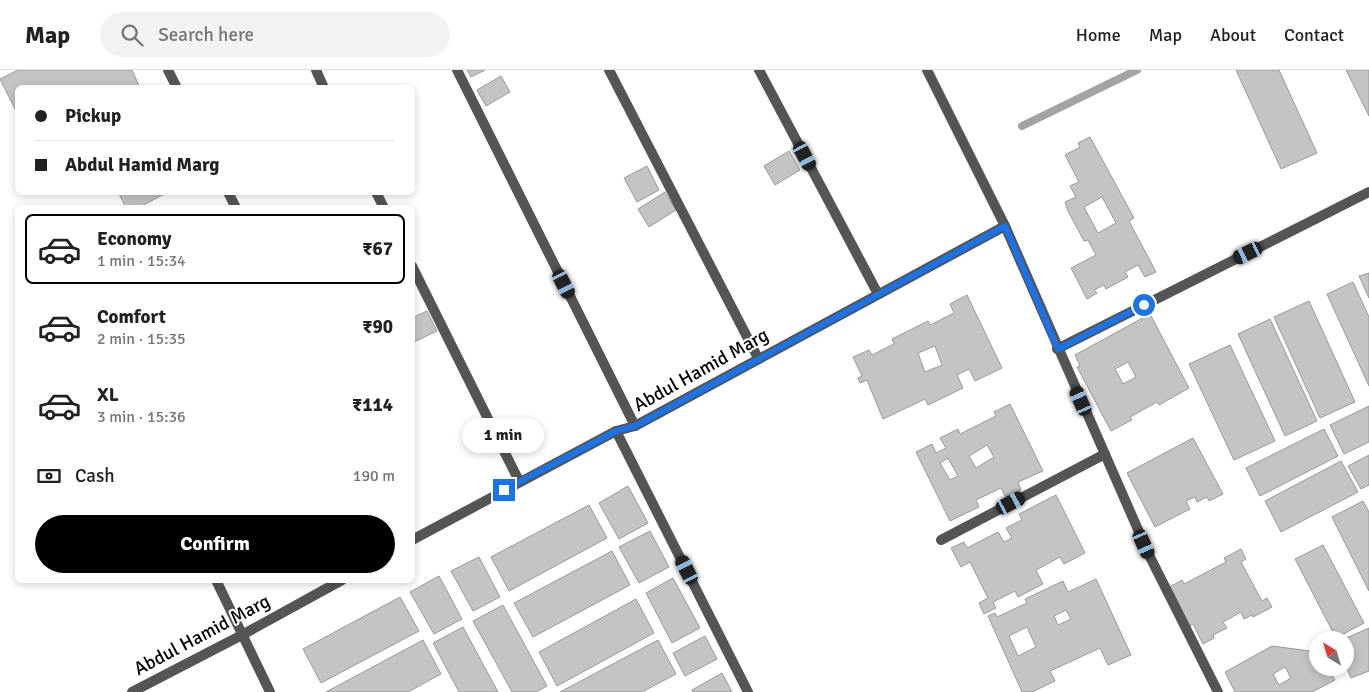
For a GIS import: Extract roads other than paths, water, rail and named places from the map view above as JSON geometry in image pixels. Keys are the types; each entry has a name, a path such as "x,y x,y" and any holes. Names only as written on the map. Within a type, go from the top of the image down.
{"street":[{"path":"168,70 176,85"},
{"path":"316,70 323,85"},
{"path":"456,70 635,426"},
{"path":"609,70 758,358"},
{"path":"759,70 878,294"},
{"path":"927,70 1005,226 1150,556 1218,692"},
{"path":"1058,349 1369,192"},
{"name":"Abdul Hamid Marg","path":"415,538 519,481 616,431 635,426 1005,226"},
{"path":"415,272 519,481"},
{"path":"616,431 748,692"},
{"path":"941,540 1105,454"},
{"path":"217,583 270,692"},
{"name":"Abdul Hamid Marg","path":"132,692 242,636 337,583"}],"waterway":[{"path":"1022,126 1137,70"}]}
